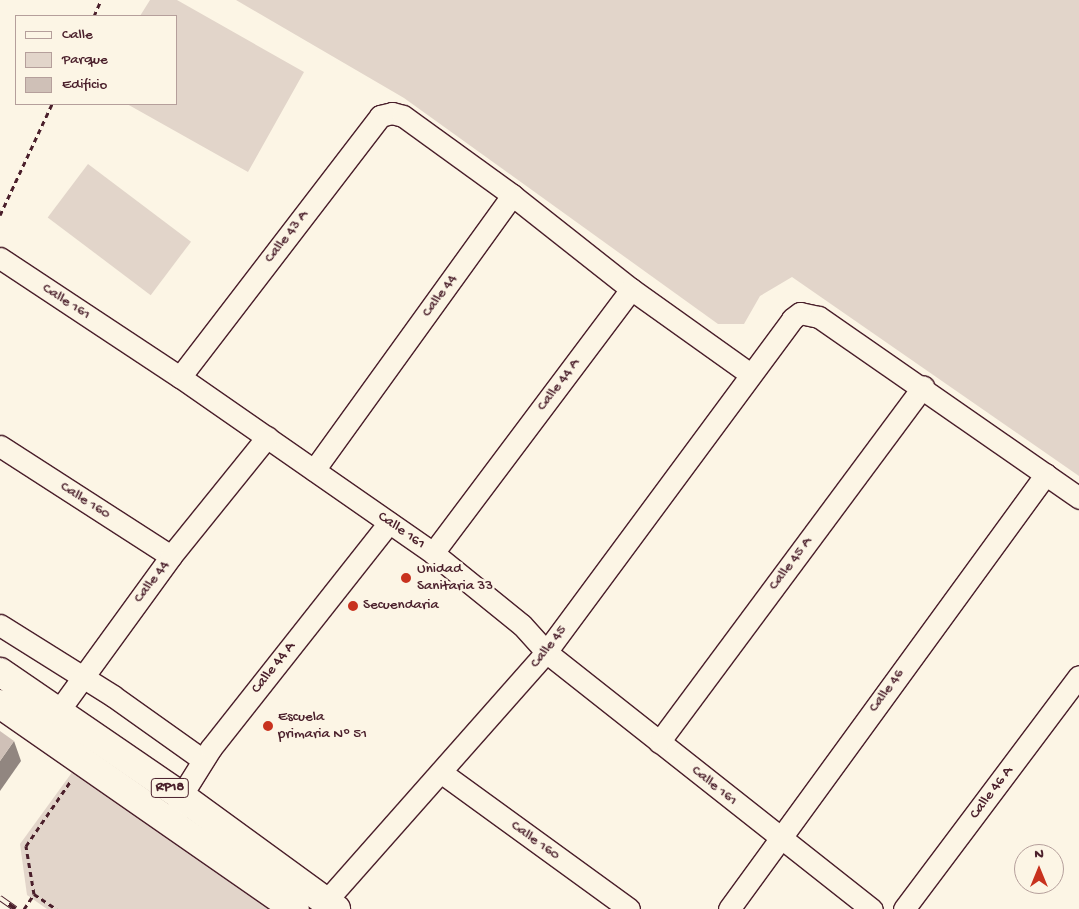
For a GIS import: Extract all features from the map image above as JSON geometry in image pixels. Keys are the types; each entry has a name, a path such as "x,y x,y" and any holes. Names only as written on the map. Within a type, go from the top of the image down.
{"main road":[{"name":"RP18","path":"0,672 57,709 181,796 331,905"},
{"name":"RP18","path":"0,704 44,732 296,909"}],"street":[{"name":"Calle 43 A","path":"180,377 380,116 392,113 403,116 512,195"},
{"path":"512,195 631,289 750,374"},
{"name":"Calle 44","path":"314,470 512,195"},
{"name":"Calle 161","path":"0,258 180,377 433,553 522,625 546,652 872,909"},
{"name":"Calle 44 A","path":"433,553 631,289"},
{"name":"Calle 45","path":"331,905 546,652 792,319 800,313 811,314 923,386"},
{"path":"923,386 1079,498"},
{"name":"Calle 45 A","path":"659,742 923,386"},
{"name":"Calle 44","path":"44,732 57,709 171,556 267,437"},
{"name":"Calle 160","path":"0,446 171,556"},
{"name":"Calle 46","path":"729,909 1046,474"},
{"name":"Calle 44 A","path":"174,823 181,796 203,760 389,523"},
{"path":"0,625 82,676 203,760"},
{"name":"Calle 46 A","path":"904,909 1079,676"},
{"name":"Calle 160","path":"442,773 629,909"}],"path":[{"path":"94,15 101,0"},
{"path":"0,215 52,105"},
{"path":"24,909 34,894 26,846 70,782"},
{"path":"34,894 56,909"}],"green space":[{"path":"150,0 177,0 304,72 248,172 129,105 178,105 178,15 141,15"},
{"path":"236,0 1079,0 1079,476 792,277 760,296 744,324 718,324 404,98"},
{"path":"88,164 191,242 151,295 48,218"},
{"path":"73,771 269,909 47,909 27,895 20,844"}],"building":[{"path":"0,731 14,741 0,761"}],"railway":[{"path":"0,898 16,909"}],"place":[{"name":"Unidad Sanitaria 33","path":"406,578"},
{"name":"Secuendaria","path":"353,606"},
{"name":"Escuela primaria Nº 51","path":"268,726"}]}
